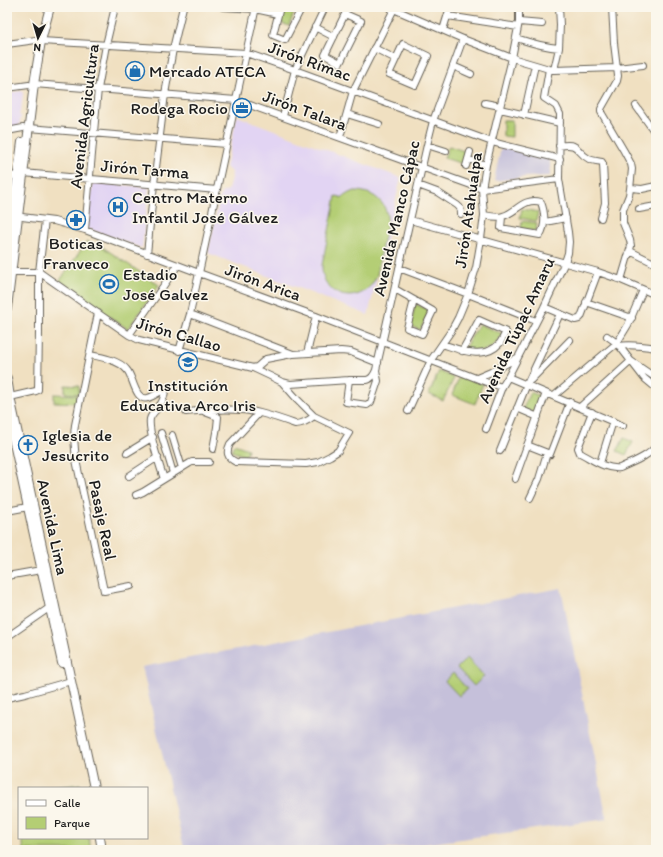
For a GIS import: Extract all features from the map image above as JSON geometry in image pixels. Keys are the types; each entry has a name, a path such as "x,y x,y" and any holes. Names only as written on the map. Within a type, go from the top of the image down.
{"main road":[{"path":"7,308 12,272 15,216 20,174 31,85 44,7"},
{"path":"39,40 50,7"},
{"path":"7,254 15,216"},
{"name":"Avenida Lima","path":"7,378 8,397 69,681"},
{"name":"Avenida Lima","path":"7,411 11,443 28,507 49,608 69,681"},
{"path":"69,681 89,787"},
{"path":"69,681 94,787"},
{"path":"100,839 102,850"},
{"path":"105,839 108,850"}],"street":[{"name":"Avenida Agricultura","path":"84,230 98,89 115,7"},
{"path":"147,254 165,94 173,49 183,7"},
{"path":"223,7 256,8 278,14"},
{"path":"280,7 272,35 285,40 302,7"},
{"path":"283,116 295,70 325,7"},
{"path":"444,30 450,7"},
{"name":"Jirón Atahualpa","path":"408,410 431,360 458,318 468,294 476,268 484,215 482,189 486,165 516,38 518,7"},
{"path":"552,70 559,48 559,7"},
{"path":"612,7 618,76 617,81 601,109 601,112 631,164 632,169 631,188 623,210 623,223 631,246 620,280"},
{"path":"179,351 190,314 256,8"},
{"path":"340,137 353,91 393,8 463,39 512,58 552,70 617,68 643,65"},
{"path":"345,14 361,21 340,62 325,55 334,37 345,14"},
{"path":"448,16 518,25 542,24"},
{"path":"316,27 334,37"},
{"path":"516,38 537,45 559,48"},
{"name":"Avenida Manco Cápac","path":"348,380 346,402 369,404 378,381 376,370 421,167 433,121 463,39"},
{"name":"Jirón Rímac","path":"7,44 39,40 246,53 492,142 560,159"},
{"path":"403,44 428,56 415,85 389,74 396,59 403,44"},
{"path":"374,48 396,59"},
{"path":"524,115 535,65"},
{"path":"453,66 471,74"},
{"name":"Avenida Túpac Amaru","path":"486,429 502,387 544,307 568,253 569,242 559,179 560,114 556,106 544,98 552,70"},
{"name":"Jirón Talara","path":"7,88 31,85 236,100 482,189 559,179"},
{"path":"485,103 524,115 560,123"},
{"path":"636,106 656,134"},
{"path":"347,114 379,124"},
{"path":"7,131 26,128 226,144"},
{"path":"559,146 568,144 572,145 588,158 594,161 602,162 605,203 601,218"},
{"path":"427,145 446,151"},
{"path":"470,152 467,162 486,165"},
{"name":"Jirón Tarma","path":"7,177 20,174 217,190"},
{"path":"418,185 436,192 460,207 462,209 461,214"},
{"path":"631,188 642,189 656,186"},
{"path":"484,215 502,217 525,203 538,201 541,202 545,222 540,236 502,228 502,217"},
{"path":"639,209 656,206"},
{"name":"Jirón Arica","path":"15,216 64,223 84,230 502,387"},
{"path":"545,222 566,218"},
{"path":"8,397 38,390 39,272 45,220"},
{"path":"410,220 598,272 656,295"},
{"path":"630,251 656,264"},
{"path":"129,335 178,265"},
{"path":"399,268 536,321"},
{"path":"12,272 39,272"},
{"name":"Jirón Callao","path":"39,272 129,335 139,340 253,368 282,382"},
{"path":"544,307 575,320 578,319 581,316 598,272"},
{"path":"395,289 414,300 433,311 422,334 407,328 414,300"},
{"path":"554,396 618,344 632,318 643,290"},
{"path":"586,302 632,318"},
{"name":"Pasaje Real","path":"98,313 75,425 74,434 76,460 104,591 131,586"},
{"path":"190,314 293,354"},
{"path":"500,451 527,384 560,314"},
{"path":"307,353 316,316"},
{"path":"442,344 462,351 470,353 483,353 493,349 500,343 506,332 479,320 462,351"},
{"path":"607,336 618,344 644,378 656,388"},
{"path":"527,384 570,340"},
{"path":"618,344 656,348"},
{"path":"271,358 273,346"},
{"path":"253,368 257,367 266,359 307,353 351,352 378,363"},
{"path":"90,355 113,360 126,368 140,397 147,398 162,391 165,392 163,400 150,420 164,480"},
{"path":"477,378 517,358"},
{"path":"631,361 656,378"},
{"path":"580,407 631,361"},
{"path":"282,382 290,384 370,379 373,377 376,370"},
{"path":"508,377 570,402 623,426"},
{"path":"259,412 230,444 228,454 229,458 232,460 236,462 306,464 318,462 338,451 349,433 314,416 282,382"},
{"path":"515,479 546,393"},
{"path":"530,498 539,479 548,453 550,454 570,402"},
{"path":"517,408 538,417"},
{"path":"186,412 219,410 259,412 295,424 306,422 314,416"},
{"path":"203,411 218,417 213,449"},
{"path":"592,412 578,448 580,453 610,468 620,468 646,455 655,448"},
{"path":"600,463 613,421"},
{"path":"160,433 173,473"},
{"path":"172,434 182,468"},
{"path":"127,453 153,437"},
{"path":"527,445 548,453"},
{"path":"129,476 158,457"},
{"path":"136,495 164,480 192,462 209,462"},
{"path":"7,511 28,507"},
{"path":"7,576 41,570"},
{"path":"7,637 49,608"},
{"path":"7,698 69,681"}],"shaded area":[{"path":"22,91 19,127 7,130 7,93"},
{"path":"237,116 401,178 368,315 208,253 221,193 228,190 232,173 226,167"},
{"path":"501,147 550,158 550,176 525,177 494,181"},
{"name":"Centro Materno Infantil José Gálvez","path":"93,183 149,187 142,248 86,228"},
{"path":"561,588 607,819 382,850 182,850 184,848 142,667"}],"green space":[{"path":"285,7 295,10 289,26 279,22"},
{"path":"503,120 512,120 512,137 503,136"},
{"path":"449,146 467,152 463,164 444,158"},
{"path":"355,191 361,191 372,195 380,201 386,210 387,222 377,275 371,285 363,292 354,296 344,296 328,286 324,277 322,265 336,196 341,198"},
{"path":"522,209 538,212 536,221 520,218"},
{"path":"522,221 537,223 536,231 521,229"},
{"name":"Estadio José Galvez","path":"87,241 96,247 98,244 159,285 128,329 59,282"},
{"path":"415,304 430,310 420,330 411,326"},
{"path":"479,324 503,334 496,342 484,351 464,349"},
{"path":"439,371 454,378 443,401 429,394"},
{"path":"460,375 483,384 475,404 452,395"},
{"path":"65,385 79,386 79,394 65,393"},
{"path":"530,392 540,396 533,413 523,409"},
{"path":"54,394 77,395 76,403 54,402"},
{"path":"624,438 633,442 626,455 617,451"},
{"path":"234,444 248,449 246,456 231,451"},
{"path":"467,658 484,676 474,686 457,668"},
{"path":"453,673 467,689 459,696 445,681"},
{"path":"80,784 81,787 58,787"},
{"path":"22,839 89,839 91,850 24,850"}],"place":[{"name":"Mercado ATECA","path":"135,71"},
{"name":"Rodega Rocio","path":"242,108"},
{"name":"Centro Materno Infantil José Gálvez","path":"118,207"},
{"name":"Boticas Franveco","path":"76,220"},
{"name":"Estadio José Galvez","path":"109,284"},
{"name":"Institución Educativa Arco Iris","path":"188,362"},
{"name":"Iglesia de Jesucrito","path":"28,445"}]}
